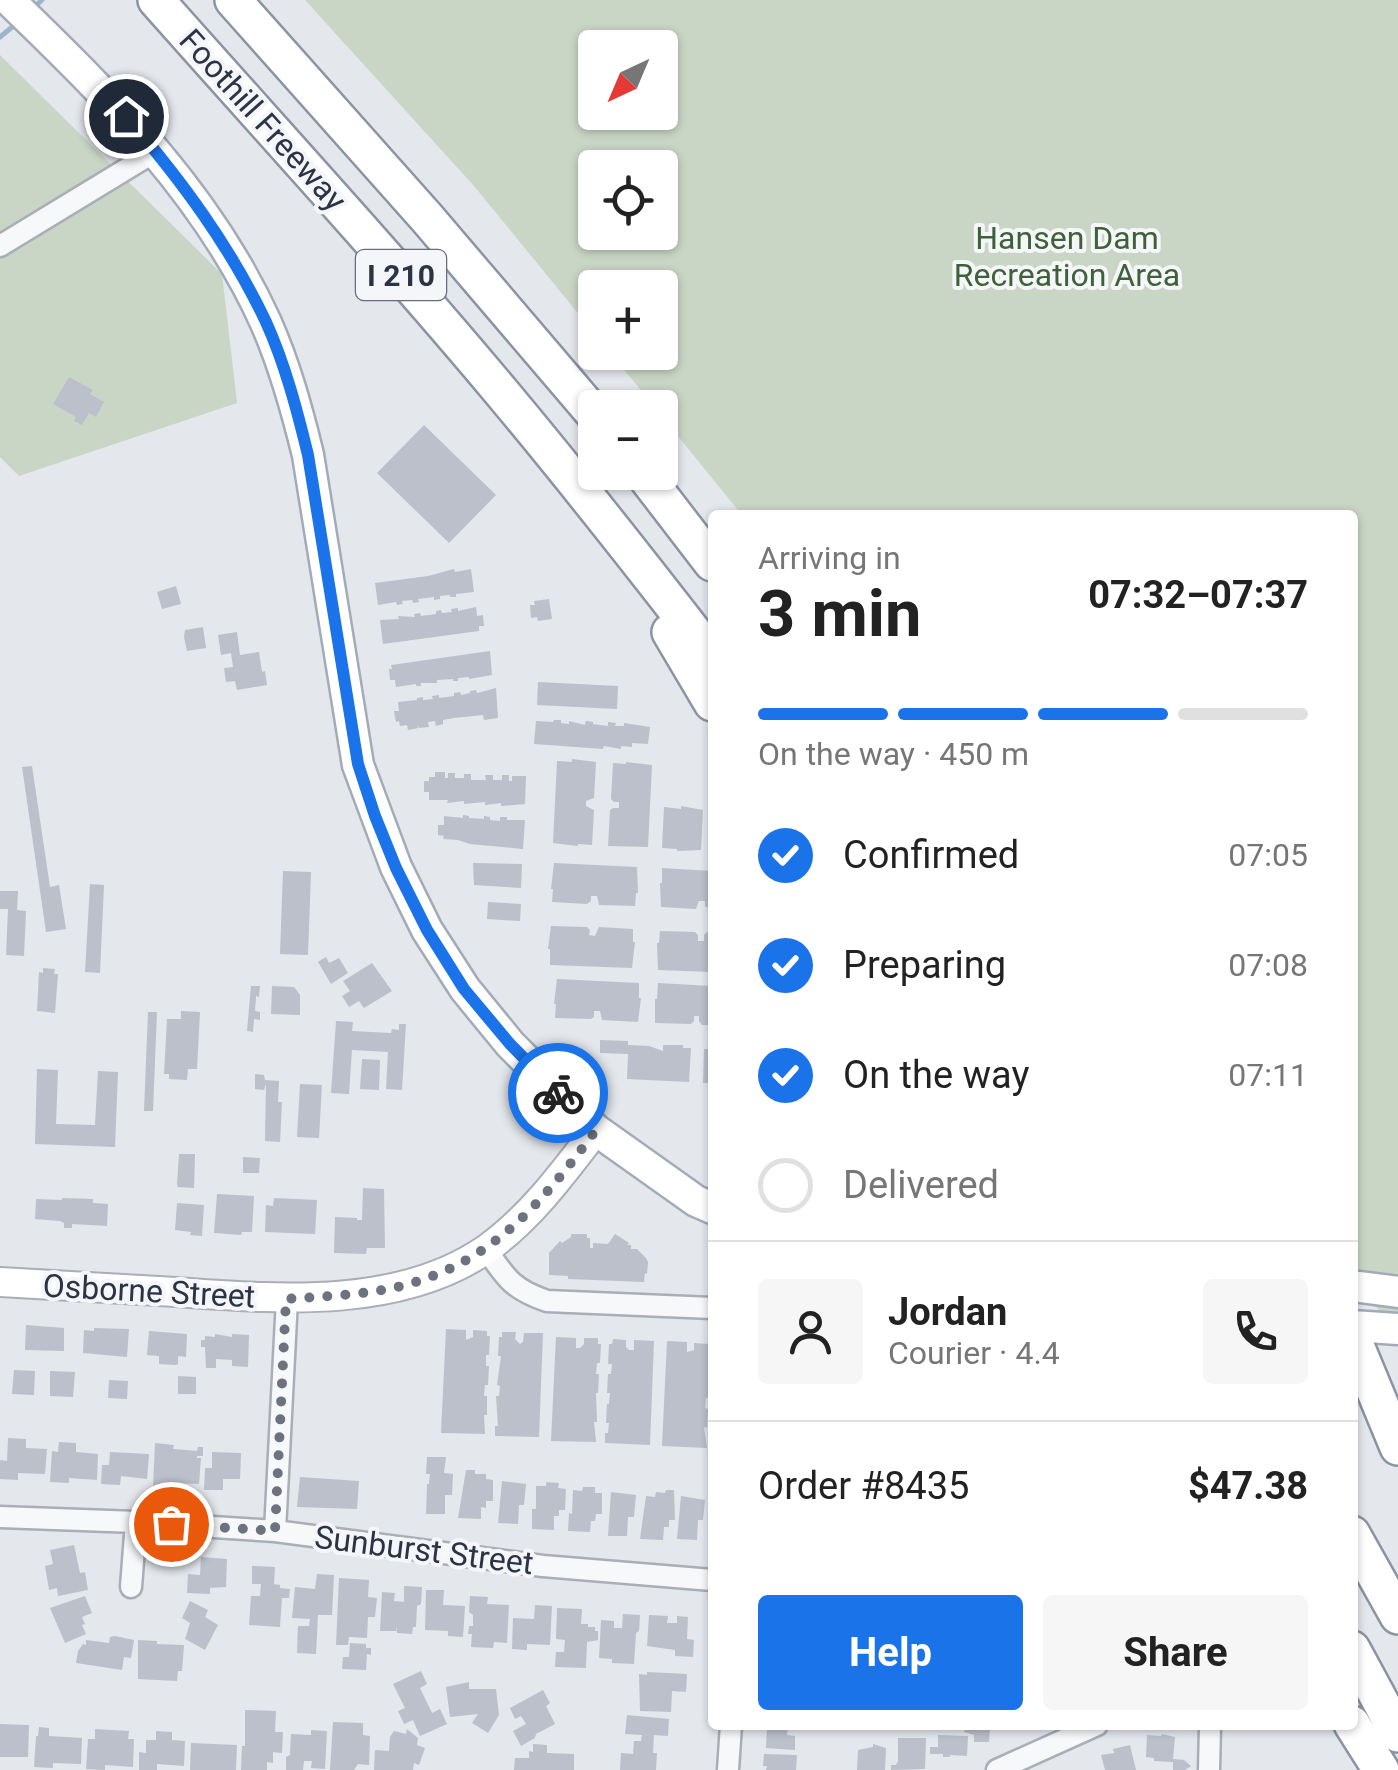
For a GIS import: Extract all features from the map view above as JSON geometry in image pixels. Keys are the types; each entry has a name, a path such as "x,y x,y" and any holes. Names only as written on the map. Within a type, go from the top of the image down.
{"highway":[{"name":"Foothill Freeway","path":"156,0 500,390 708,651"},
{"name":"Foothill Freeway","path":"233,0 578,391"},
{"path":"656,490 708,558"},
{"path":"670,490 708,534"},
{"path":"611,526 708,696"},
{"path":"1358,1350 1398,1447"},
{"path":"1358,1545 1398,1616"},
{"path":"1358,1660 1398,1734"},
{"path":"1356,1730 1381,1770"}],"main road":[{"path":"9,0 156,150 228,250 267,325 297,410 308,455 358,764 396,868 427,930 464,989 510,1044 596,1130 708,1206"},
{"name":"Osborne Street","path":"0,1282 286,1299 354,1294 408,1284 450,1269 486,1249 560,1178 596,1130"},
{"path":"1358,1287 1398,1292"},
{"path":"1358,1326 1398,1329"}],"street":[{"path":"0,246 156,150"},
{"path":"486,1249 507,1279 524,1293 546,1302 708,1308"},
{"path":"275,1531 286,1299"},
{"name":"Sunburst Street","path":"0,1516 275,1531 544,1566 708,1580"},
{"path":"131,1586 136,1522"},
{"path":"728,1770 730,1730"},
{"path":"997,1770 1086,1730"},
{"path":"1209,1770 1210,1730"}],"green space":[{"name":"Hansen Dam Recreation Area","path":"305,0 1398,0 1398,1315 1382,1314 1358,1283 1358,510 738,510 678,436 678,390 641,390 624,370 678,370 678,270 578,270 578,313 474,186"},
{"path":"0,55 222,274 237,403 19,476 0,457"}],"building":[{"path":"69,377 93,390 90,394 104,402 96,417 89,413 82,425 53,404"},
{"path":"424,425 496,495 449,543 377,473"},
{"path":"471,569 474,592 378,605 375,583"},
{"path":"176,586 181,604 162,609 157,592"},
{"path":"549,599 552,619 531,618 530,605"},
{"path":"476,607 477,616 483,615 484,626 479,626 479,631 383,644 380,620"},
{"path":"203,627 206,648 187,651 185,630"},
{"path":"237,632 240,655 259,652 267,685 237,690 235,681 226,682 224,668 233,667 231,653 221,655 218,635"},
{"path":"490,651 492,675 437,680 421,686 396,687 395,680 390,680 391,665"},
{"path":"538,682 618,686 617,709 537,705"},
{"path":"496,688 498,718 454,718 436,726 435,721 428,722 429,727 417,725 418,728 408,730 407,725 396,722 394,711 399,711 398,702"},
{"path":"536,721 650,727 648,744 603,749 534,744"},
{"path":"557,761 596,762 594,798 586,801 586,806 594,810 592,845 553,843"},
{"path":"613,763 652,765 648,847 608,846 610,810 619,808 619,802 611,799"},
{"path":"32,766 50,887 59,885 66,929 46,932 22,767"},
{"path":"435,772 445,772 445,778 448,773 455,773 455,778 471,774 471,780 486,780 485,775 493,775 493,780 502,780 502,775 509,775 512,781 512,776 526,776 525,804 429,800 424,781 435,777"},
{"path":"664,807 703,810 701,850 662,848"},
{"path":"444,816 500,821 500,817 525,820 523,849 470,844 438,835 438,825 444,825"},
{"path":"473,863 522,864 521,888 474,885"},
{"path":"554,863 637,867 635,906 599,905 597,896 591,896 587,904 552,902"},
{"path":"662,868 708,871 708,908 705,901 699,901 696,909 661,907"},
{"path":"283,871 311,872 308,955 280,954"},
{"path":"90,884 104,885 100,973 85,972"},
{"path":"0,891 18,891 17,910 26,911 24,956 6,955 8,909 0,909"},
{"path":"488,902 521,904 520,921 487,919"},
{"path":"551,926 587,927 589,935 595,936 599,927 633,929 632,968 550,965"},
{"path":"660,931 695,932 698,941 704,941 708,932 708,972 658,970"},
{"path":"326,957 329,963 339,958 348,973 331,984 318,962"},
{"path":"372,963 392,991 364,1008 359,1001 349,1007 342,996 350,991 343,981"},
{"path":"43,968 55,969 54,974 58,974 55,1013 37,1011 39,972 43,973"},
{"path":"557,979 639,983 638,1022 602,1020 600,1011 594,1011 591,1019 555,1018"},
{"path":"658,983 708,986 708,1025 702,1025 699,1016 694,1016 691,1024 655,1023"},
{"path":"251,986 260,986 255,1011 260,1012 260,1020 254,1019 253,1032 247,1031"},
{"path":"272,986 294,987 300,995 300,1015 271,1014"},
{"path":"181,1011 200,1012 197,1069 188,1069 187,1080 169,1079 169,1074 164,1074 167,1019 181,1019"},
{"path":"148,1012 157,1012 153,1111 144,1111"},
{"path":"336,1021 353,1022 352,1031 391,1033 392,1029 399,1030 399,1024 406,1024 402,1090 386,1089 388,1052 352,1050 349,1094 331,1093"},
{"path":"600,1040 628,1041 628,1045 663,1051 663,1045 691,1048 689,1082 627,1079 628,1054 600,1053"},
{"path":"704,1049 708,1049 708,1083 703,1083"},
{"path":"362,1059 380,1060 379,1090 360,1089"},
{"path":"37,1069 58,1070 56,1124 95,1125 98,1071 118,1072 115,1147 35,1144"},
{"path":"255,1074 279,1081 280,1142 265,1141 266,1084 264,1090 255,1089"},
{"path":"300,1084 322,1085 319,1138 297,1137"},
{"path":"179,1154 195,1154 194,1188 178,1187"},
{"path":"243,1157 260,1158 259,1173 243,1173"},
{"path":"363,1188 384,1189 385,1248 367,1248 366,1254 334,1253 335,1217 362,1220"},
{"path":"217,1194 254,1196 252,1232 214,1233"},
{"path":"274,1198 317,1200 315,1234 265,1232 266,1205 273,1206"},
{"path":"36,1199 93,1199 93,1203 108,1204 107,1226 72,1224 72,1228 64,1228 60,1221 35,1219"},
{"path":"177,1203 204,1205 202,1236 175,1230"},
{"path":"571,1234 587,1234 590,1248 593,1243 608,1244 615,1234 629,1243 648,1262 644,1282 549,1275 549,1253"},
{"path":"26,1325 64,1328 64,1351 25,1350"},
{"path":"129,1329 127,1357 83,1353 84,1330"},
{"path":"446,1329 466,1330 466,1340 473,1337 473,1330 487,1331 490,1336 486,1355 489,1366 484,1396 485,1434 441,1433"},
{"path":"149,1331 187,1334 186,1357 178,1356 176,1365 159,1364 159,1356 147,1355"},
{"path":"502,1332 516,1332 515,1339 520,1344 524,1333 543,1333 539,1437 495,1436"},
{"path":"215,1334 249,1335 248,1367 216,1359 216,1368 206,1368 201,1340"},
{"path":"556,1337 576,1338 576,1348 584,1344 584,1338 598,1338 601,1344 596,1374 596,1442 551,1441"},
{"path":"613,1339 626,1340 629,1350 634,1350 634,1340 654,1341 650,1445 605,1443 609,1423 608,1374 612,1364 608,1364 609,1344"},
{"path":"667,1341 687,1342 687,1352 694,1350 694,1343 708,1344 707,1428 704,1427 707,1448 662,1446"},
{"path":"14,1370 35,1371 34,1395 12,1394"},
{"path":"50,1371 75,1372 73,1397 50,1396"},
{"path":"178,1376 196,1377 196,1394 178,1394"},
{"path":"109,1380 128,1381 127,1399 108,1398"},
{"path":"8,1438 26,1439 26,1448 47,1449 45,1474 18,1473 18,1480 0,1479 0,1460 7,1461"},
{"path":"59,1442 76,1443 76,1452 98,1454 97,1480 69,1478 69,1483 50,1482 52,1451 58,1452"},
{"path":"155,1443 197,1451 203,1447 203,1456 197,1456 201,1458 199,1484 153,1487"},
{"path":"110,1452 149,1454 147,1479 121,1476 120,1485 101,1484 102,1465 109,1465"},
{"path":"212,1452 241,1453 240,1479 223,1479 223,1490 204,1490 205,1468 212,1468"},
{"path":"427,1457 446,1457 444,1473 453,1474 452,1495 445,1495 445,1514 426,1514 430,1474 426,1474"},
{"path":"466,1470 486,1474 486,1479 493,1480 493,1501 486,1501 486,1508 481,1507 481,1519 458,1518"},
{"path":"300,1477 359,1481 357,1509 297,1507"},
{"path":"502,1481 526,1484 518,1524 498,1523"},
{"path":"546,1482 559,1483 558,1488 566,1489 565,1510 554,1516 554,1530 532,1529 536,1486 546,1486"},
{"path":"583,1487 595,1487 595,1493 602,1493 602,1514 596,1514 595,1521 591,1521 590,1532 568,1531 573,1490 582,1491"},
{"path":"674,1490 675,1520 669,1520 669,1527 664,1527 663,1540 640,1539 646,1496 655,1497 656,1492"},
{"path":"611,1492 636,1495 634,1517 628,1517 627,1536 608,1536"},
{"path":"681,1496 705,1500 697,1540 677,1539"},
{"path":"74,1545 88,1590 58,1596 57,1588 49,1590 45,1566 53,1564 50,1550"},
{"path":"201,1557 227,1559 226,1587 210,1588 210,1594 187,1593 188,1574 200,1575"},
{"path":"252,1566 275,1567 274,1584 290,1589 289,1598 282,1598 280,1627 249,1625 251,1596 260,1596 261,1584 252,1584"},
{"path":"317,1574 334,1575 332,1615 318,1615 316,1654 297,1653 298,1626 309,1626 310,1619 292,1618 295,1587 315,1589"},
{"path":"339,1578 369,1580 368,1597 377,1598 375,1617 368,1617 367,1638 349,1637 348,1645 336,1645"},
{"path":"404,1586 422,1587 416,1627 412,1634 397,1633 396,1626 396,1631 380,1631 382,1592 395,1593 394,1601 404,1602"},
{"path":"426,1590 444,1590 443,1605 465,1606 463,1637 448,1636 448,1631 425,1630"},
{"path":"85,1596 92,1613 82,1617 86,1634 65,1643 50,1608"},
{"path":"470,1596 488,1597 487,1604 509,1605 507,1643 494,1642 493,1648 471,1647"},
{"path":"190,1601 208,1610 205,1617 218,1625 205,1650 185,1639 190,1623 182,1618"},
{"path":"535,1605 552,1606 550,1645 527,1644 527,1650 512,1649 513,1618 534,1619"},
{"path":"557,1608 582,1609 581,1624 598,1631 598,1640 587,1642 586,1668 555,1667 556,1652 564,1652 565,1640 556,1639"},
{"path":"623,1614 640,1615 634,1664 599,1658 601,1620 614,1621 614,1628 622,1628"},
{"path":"649,1615 668,1616 667,1623 677,1623 677,1616 688,1617 687,1639 694,1640 693,1657 675,1656 675,1650 647,1646"},
{"path":"110,1637 134,1640 131,1658 124,1657 122,1670 76,1663 86,1640 109,1643"},
{"path":"138,1640 184,1645 177,1681 138,1679"},
{"path":"350,1643 371,1648 366,1670 342,1669 343,1657 349,1657"},
{"path":"421,1671 427,1684 420,1688 432,1713 440,1709 447,1724 420,1736 413,1720 404,1724 398,1711 405,1708 393,1684"},
{"path":"639,1674 687,1674 686,1692 672,1691 671,1712 640,1711"},
{"path":"469,1682 469,1689 496,1689 499,1715 488,1733 472,1723 478,1714 450,1717 446,1687"},
{"path":"543,1690 555,1724 521,1746 513,1731 526,1724 521,1716 515,1719 510,1708"},
{"path":"245,1710 276,1711 275,1732 283,1732 282,1753 273,1752 273,1763 267,1762 267,1770 241,1770"},
{"path":"627,1715 669,1719 668,1736 654,1735 656,1770 620,1770 621,1753 633,1754 634,1741 641,1741 642,1735 625,1734"},
{"path":"333,1722 363,1723 363,1735 370,1736 369,1765 358,1764 354,1770 330,1770"},
{"path":"0,1724 29,1725 28,1757 0,1757"},
{"path":"39,1727 49,1728 49,1736 82,1738 81,1764 34,1767"},
{"path":"95,1729 129,1731 128,1739 134,1739 133,1767 105,1765 105,1770 86,1769 88,1739 95,1739"},
{"path":"407,1729 418,1738 417,1745 425,1748 419,1765 414,1763 413,1770 374,1770 375,1750 389,1751 394,1731 406,1734"},
{"path":"311,1730 327,1731 325,1769 311,1768 312,1761 304,1761 303,1770 286,1770 291,1734 311,1735"},
{"path":"767,1730 788,1730 787,1735 795,1736 795,1750 766,1748"},
{"path":"990,1730 989,1742 974,1742 974,1735 964,1732"},
{"path":"156,1731 172,1732 172,1740 185,1741 184,1766 157,1764 157,1770 139,1770 139,1752 146,1753 146,1740 156,1740"},
{"path":"938,1735 968,1736 967,1756 930,1754 930,1747 938,1747"},
{"path":"1147,1735 1175,1737 1173,1759 1184,1760 1191,1766 1173,1770 1173,1762 1146,1757"},
{"path":"898,1738 926,1738 925,1769 891,1770 891,1765 898,1761"},
{"path":"191,1743 237,1745 236,1770 190,1770"},
{"path":"533,1744 547,1745 547,1753 574,1754 574,1770 514,1770 515,1758 529,1758"},
{"path":"873,1744 886,1748 885,1770 857,1770 858,1750"},
{"path":"1130,1745 1136,1770 1105,1770 1101,1755"},
{"path":"764,1754 797,1755 796,1770 766,1770"}],"waterway":[{"path":"32,9 42,0"},
{"path":"0,37 17,23"}],"way so far":[{"path":"171,1524 275,1531 286,1299 354,1294 408,1284 450,1269 486,1249 560,1178 596,1130 558,1093"}],"route":[{"path":"126,116 156,150 228,250 267,325 283,366 308,455 358,764 396,868 427,930 464,989 558,1093"}]}
